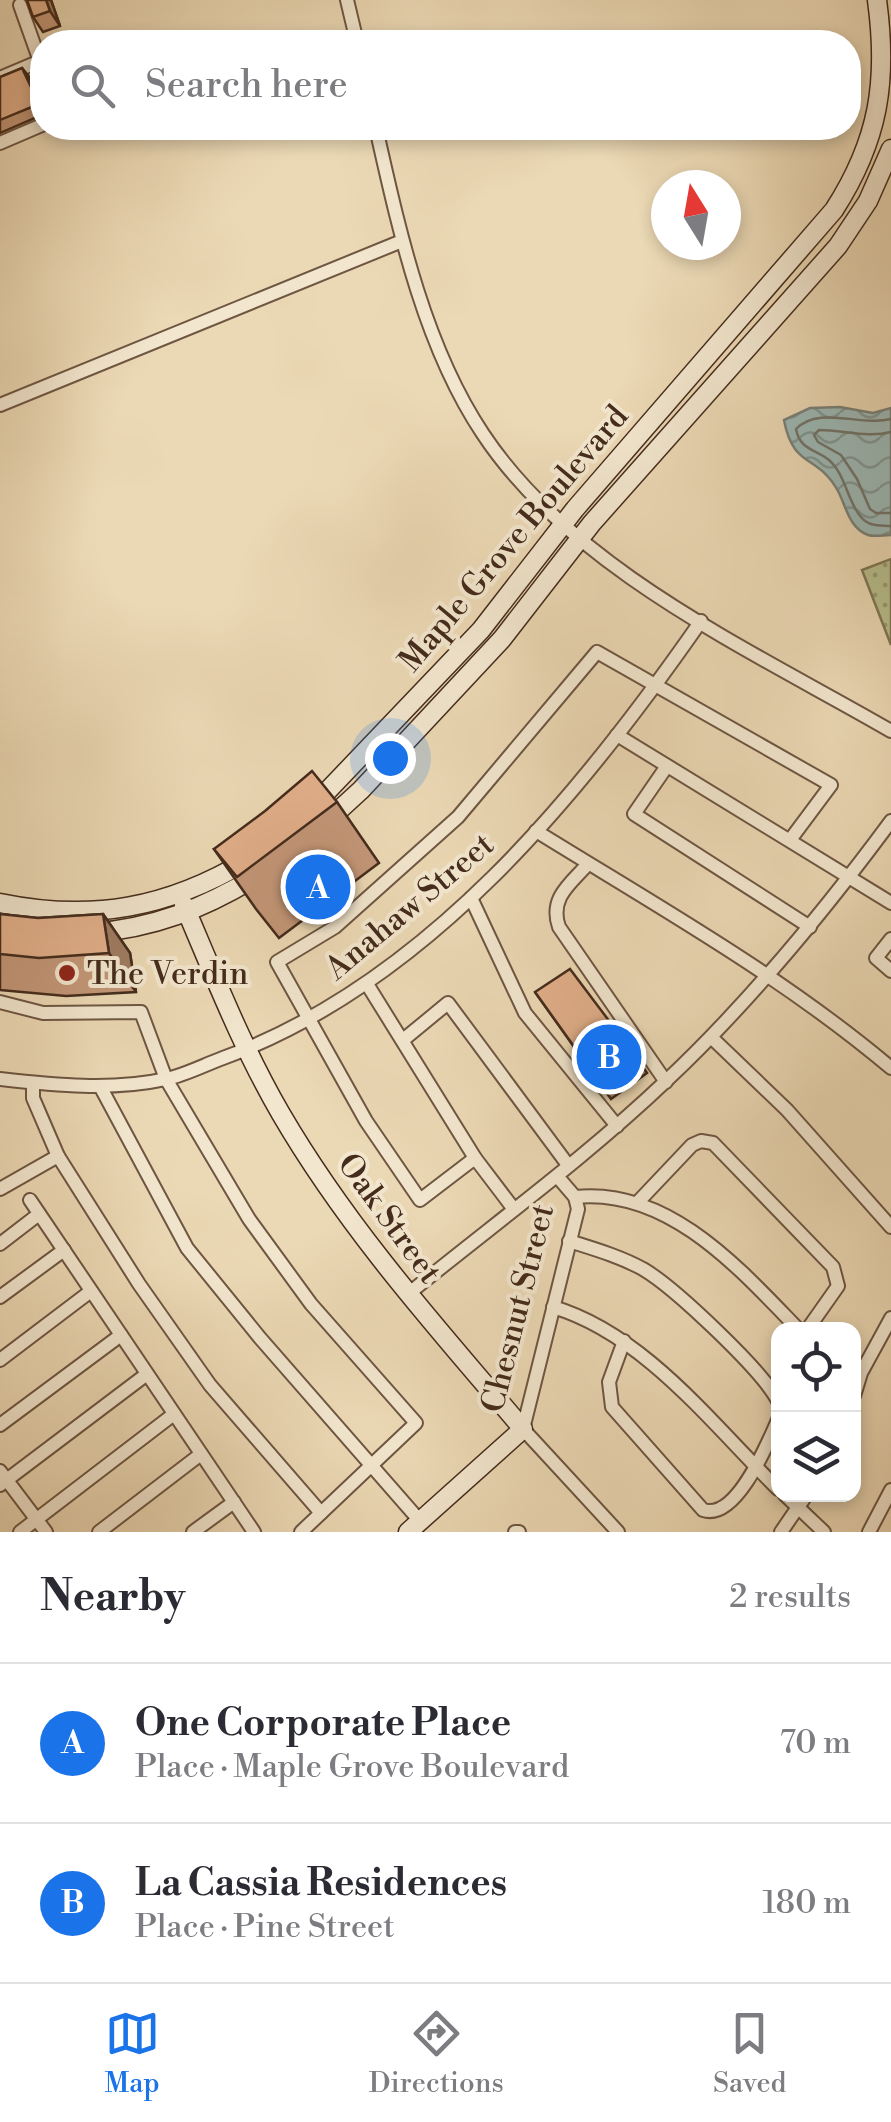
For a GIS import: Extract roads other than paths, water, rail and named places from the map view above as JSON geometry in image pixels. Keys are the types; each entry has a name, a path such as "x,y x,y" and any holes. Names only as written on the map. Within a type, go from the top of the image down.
{"street":[{"path":"347,0 354,30"},
{"name":"Maple Grove Boulevard","path":"877,0 886,36 875,126 847,190 818,230 562,525 481,630 302,830 361,790 502,639 579,539 838,246 868,202 891,149"},
{"path":"20,5 30,33"},
{"path":"0,78 30,68"},
{"path":"0,144 30,130"},
{"path":"379,140 402,241 445,359 482,434 535,499 579,539 643,587 891,731"},
{"path":"0,405 402,241"},
{"name":"Anahaw Street","path":"0,1079 100,1086 166,1079 246,1050 308,1020 367,984 471,898 536,832 656,686 701,621"},
{"path":"475,1158 420,1200 366,1122 277,962 335,926 458,817 596,652 831,784 790,840"},
{"path":"617,735 891,903"},
{"path":"667,766 634,814 810,927"},
{"path":"407,1296 557,1176 666,1082 810,927 891,820"},
{"path":"536,832 768,975 816,1007 891,1068"},
{"path":"0,903 35,910 103,911 224,897 273,853"},
{"path":"588,864 560,894 556,904 558,927 666,1082"},
{"path":"471,898 525,1013 617,1126"},
{"path":"70,934 124,928 184,904"},
{"name":"Oak Street","path":"184,904 246,1050 317,1172 407,1296 616,1532"},
{"path":"891,939 876,958 891,971"},
{"path":"367,984 475,1158 513,1208"},
{"path":"0,1002 44,1013 140,1012 166,1079 248,1219 311,1304 416,1423 301,1532"},
{"path":"402,1040 448,1002 568,1166"},
{"path":"711,1037 786,1110 890,1223"},
{"path":"34,1083 33,1098 58,1156 139,1284 210,1386 322,1512"},
{"path":"100,1086 188,1248 371,1466 414,1526"},
{"path":"638,1202 692,1145 701,1141 713,1143 833,1268 838,1286 813,1322"},
{"path":"0,1189 58,1156"},
{"name":"Chesnut Street","path":"414,1526 523,1429 578,1210 575,1198 557,1176"},
{"path":"575,1198 600,1195 638,1202 690,1231 718,1252 791,1322"},
{"path":"30,1200 254,1532"},
{"path":"0,1244 40,1214"},
{"path":"569,1241 622,1258 648,1272 726,1342 771,1389"},
{"path":"0,1297 64,1250"},
{"path":"0,1360 91,1291"},
{"path":"554,1307 582,1315 624,1341 771,1482"},
{"path":"861,1366 891,1318"},
{"path":"0,1425 121,1335"},
{"path":"624,1341 609,1382 612,1407 703,1510 723,1510 756,1466 771,1435"},
{"path":"46,1532 2,1479 147,1374"},
{"path":"20,1532 174,1414"},
{"path":"99,1532 201,1454"},
{"path":"869,1532 891,1490"},
{"path":"193,1532 234,1502"},
{"path":"793,1502 824,1532"},
{"path":"782,1532 802,1502"}],"water":[{"path":"840,407 873,413 891,408 891,535 870,536 856,527 830,479 793,447 788,436 784,420 810,408"}],"place":[{"name":"One Corporate Place","path":"318,887"},
{"name":"The Verdin","path":"67,973"},
{"name":"La Cassia Residences","path":"609,1057"}]}
